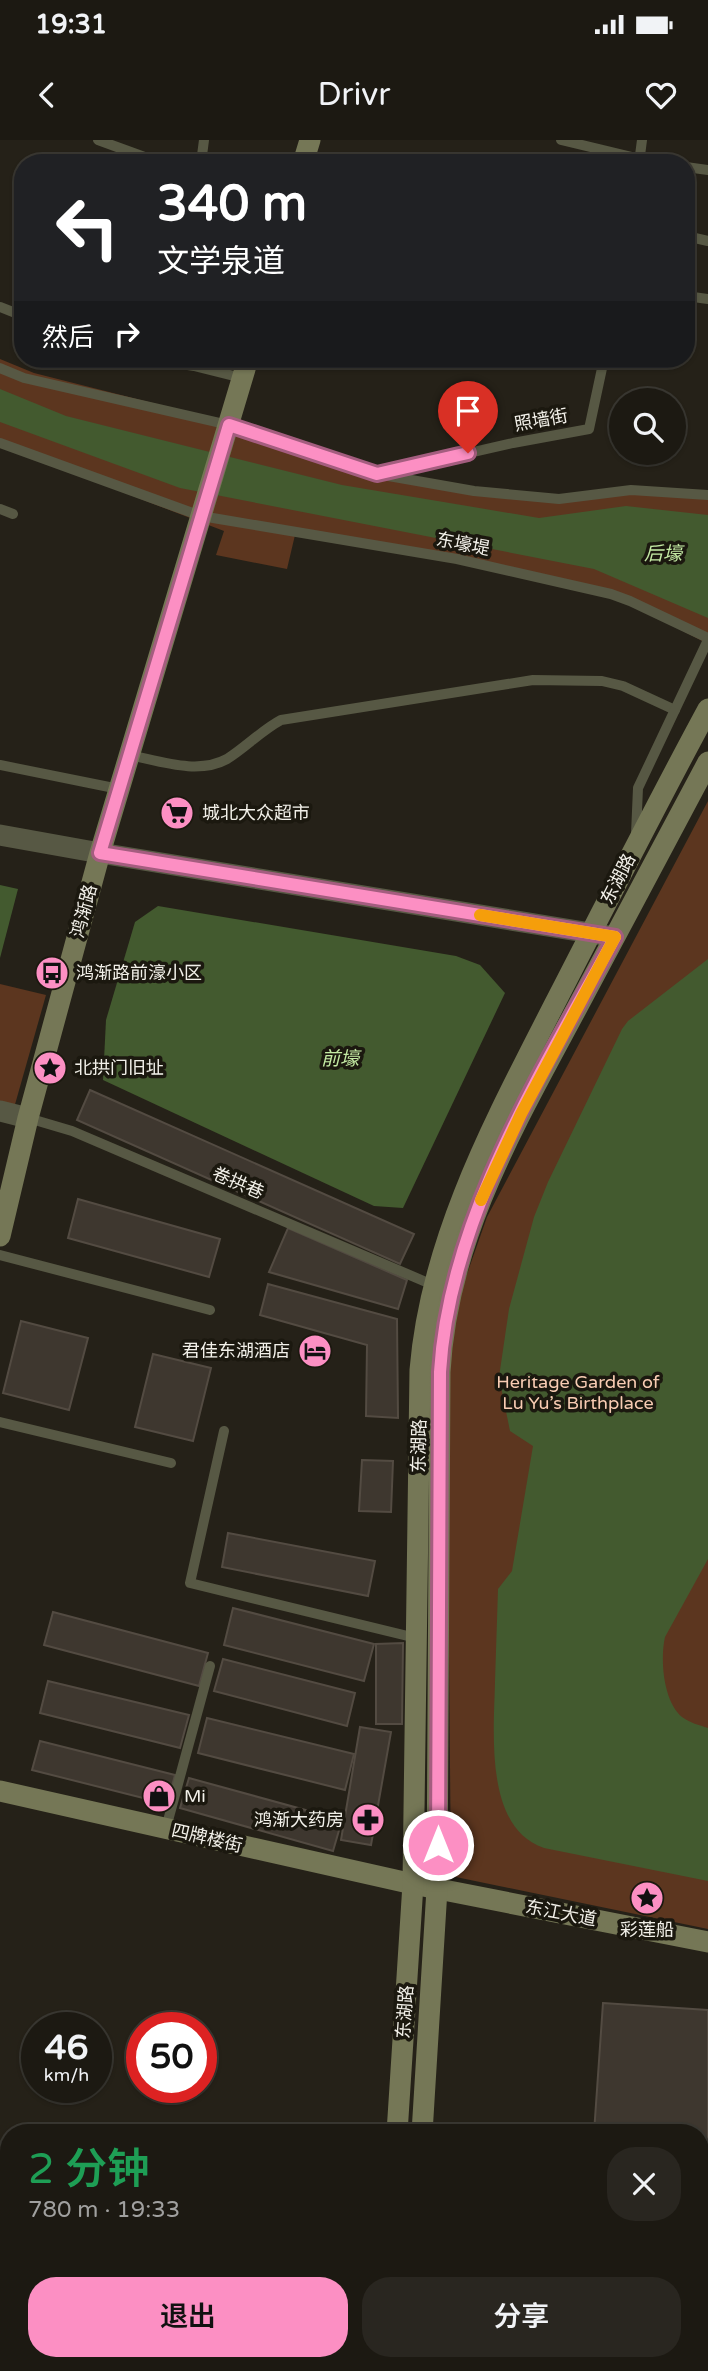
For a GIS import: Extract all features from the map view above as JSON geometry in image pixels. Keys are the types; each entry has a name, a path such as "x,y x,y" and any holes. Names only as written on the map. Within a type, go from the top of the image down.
{"main road":[{"path":"227,432 245,369"},
{"name":"鸿渐路","path":"0,1236 28,1118 100,853 227,432"},
{"name":"东湖路","path":"398,2124 413,1884 420,1370 422,1337 433,1285 453,1223 484,1146 636,844 708,709"},
{"name":"东湖路","path":"423,2124 437,1889 440,1372 446,1311 462,1250 505,1145 708,762"},
{"name":"四牌楼街","path":"0,1791 413,1884"},
{"name":"东江大道","path":"413,1884 708,1942"}],"street":[{"path":"0,835 615,937"},
{"path":"0,1111 28,1118"}],"lane":[{"path":"97,140 136,154"},
{"path":"561,140 611,154"},
{"path":"0,368 24,378 377,474 474,491 559,499 631,490 708,495"},
{"name":"照墙街","path":"377,474 589,429 602,368"},
{"name":"东壕堤","path":"0,443 202,512 457,559 611,594 708,639"},
{"path":"0,509 13,514"},
{"path":"636,844 638,788 708,639"},
{"path":"129,755 206,767 226,759 281,720 533,680 602,681 623,686 675,710"},
{"path":"0,765 119,789"},
{"name":"卷拱巷","path":"28,1118 72,1131 433,1285"},
{"path":"0,1255 210,1310"},
{"path":"0,1422 171,1462"},
{"path":"224,1431 190,1583 416,1638"},
{"path":"166,1828 211,1666"}],"green space":[{"path":"0,359 14,365 14,368 204,416 378,472 479,490 559,497 629,489 708,495 708,644 621,599 470,565 295,535 287,569 216,555 224,531 0,445"},
{"name":"Heritage Garden of Lu Yu’s Birthplace","path":"708,801 708,1929 451,1876 447,1431 449,1354 461,1291 487,1217"},
{"path":"0,984 46,995 14,1108 0,1104"}],"water":[{"name":"后壕","path":"0,389 66,416 342,485 539,518 626,506 708,515 708,618 594,569 180,488 0,422"},
{"path":"0,885 18,889 0,958"},
{"name":"前壕","path":"158,906 456,956 480,965 505,993 403,1208 374,1206 103,1080 106,1020 135,922"},
{"name":"Heritage Garden of Lu Yu’s Birthplace","path":"708,959 708,1559 665,1637 663,1657 664,1679 676,1710 688,1721 708,1728 708,1881 544,1848 525,1837 511,1821 502,1800 494,1751 494,1726 498,1589 512,1571 533,1446 510,1431 499,1377 509,1309 534,1217 548,1182 622,1029 628,1021"}],"building":[{"path":"90,1090 414,1234 400,1264 77,1120"},
{"path":"78,1199 220,1239 209,1277 68,1238"},
{"path":"288,1228 407,1280 398,1309 269,1272"},
{"path":"268,1284 397,1319 398,1418 366,1416 367,1345 260,1315"},
{"path":"21,1321 88,1338 69,1410 3,1393"},
{"path":"153,1354 211,1368 193,1441 135,1427"},
{"path":"362,1460 393,1461 391,1512 359,1511"},
{"path":"228,1533 375,1561 368,1596 222,1567"},
{"path":"233,1608 374,1644 364,1681 224,1645"},
{"path":"53,1612 208,1653 199,1686 44,1645"},
{"path":"403,1643 402,1724 376,1724 376,1644"},
{"path":"223,1659 355,1693 347,1726 214,1691"},
{"path":"48,1681 189,1715 180,1748 40,1713"},
{"path":"207,1718 354,1754 345,1790 198,1753"},
{"path":"360,1727 391,1732 371,1845 341,1840"},
{"path":"40,1741 175,1775 167,1804 32,1770"},
{"path":"189,1778 342,1820 333,1851 180,1808"},
{"path":"603,2003 708,2010 708,2124 595,2124"}],"slow traffic":[{"path":"480,915 615,937 505,1145 481,1200"}],"place":[{"name":"城北大众超市","path":"177,813"},
{"name":"鸿渐路前濠小区","path":"52,973"},
{"name":"北拱门旧址","path":"50,1068"},
{"name":"君佳东湖酒店","path":"315,1351"},
{"name":"Mi","path":"159,1796"},
{"name":"鸿渐大药房","path":"368,1820"},
{"name":"彩莲船","path":"647,1898"}],"route":[{"path":"438,1845 440,1372 446,1311 462,1250 505,1145 615,937 100,853 229,425 377,474 468,453"}]}
